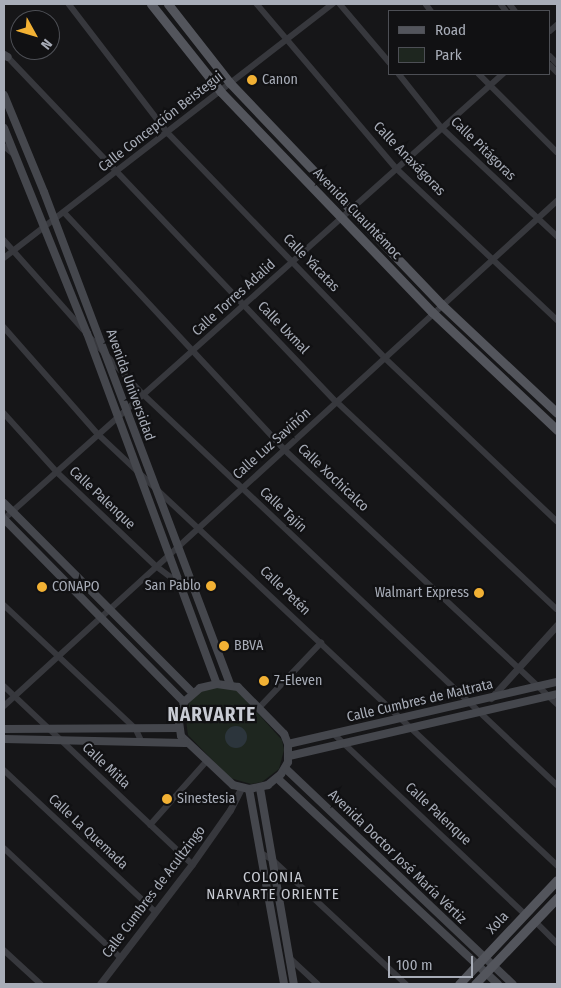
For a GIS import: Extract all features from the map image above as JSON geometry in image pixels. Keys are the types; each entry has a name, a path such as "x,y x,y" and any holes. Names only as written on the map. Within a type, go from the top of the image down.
{"main road":[{"name":"Avenida Cuauhtémoc","path":"151,4 221,92 341,218 432,312 557,430"},
{"name":"Avenida Cuauhtémoc","path":"168,4 230,83 441,304 557,413"},
{"name":"Avenida Universidad","path":"4,95 106,355 230,684"},
{"name":"Avenida Universidad","path":"4,128 87,333 183,586 217,684"},
{"path":"4,503 108,610 193,693"},
{"path":"4,519 184,702"},
{"name":"Calle Cumbres de Maltrata","path":"288,744 557,682"},
{"path":"230,684 238,687 278,726 288,744 289,756 285,768 277,778 260,788 245,788 206,762 185,743 179,728 184,702 193,693 207,685 230,684"},
{"name":"Calle Cumbres de Maltrata","path":"289,756 557,694"},
{"path":"4,730 136,730 179,728"},
{"path":"4,739 185,743"},
{"name":"Avenida Doctor José María Vértiz","path":"285,768 513,984"},
{"name":"Avenida Doctor José María Vértiz","path":"277,778 498,984"},
{"path":"245,788 261,854 284,984"},
{"path":"260,788 294,984"},
{"name":"Xola","path":"459,984 557,880"},
{"name":"Xola","path":"475,984 557,898"},
{"path":"273,920 283,919"}],"street":[{"name":"Calle Yácatas","path":"69,4 168,133 385,358 557,521"},
{"name":"Calle Anaxágoras","path":"257,4 285,40 397,169 557,320"},
{"name":"Calle Concepción Beistegui","path":"4,258 116,174 333,4"},
{"path":"343,5 388,61"},
{"name":"Calle Uxmal","path":"5,55 116,174 336,401 557,609"},
{"name":"Calle Pitágoras","path":"400,75 442,128 557,236"},
{"path":"480,75 557,152"},
{"name":"Calle Torres Adalid","path":"4,519 58,473 98,434 245,306 292,261 502,75"},
{"path":"4,146 14,154"},
{"name":"Calle Luz Saviñón","path":"4,706 385,358 432,312 557,201"},
{"name":"Calle Xochicalco","path":"64,212 285,450 557,704"},
{"name":"Calle Tajín","path":"4,240 106,355 144,394 557,786"},
{"name":"Calle Petén","path":"4,327 98,434 403,718 557,865"},
{"name":"Calle Palenque","path":"4,413 58,473 156,566 183,586"},
{"path":"183,586 193,586"},
{"path":"4,605 136,730 142,742"},
{"path":"491,698 557,625"},
{"path":"259,708 321,643"},
{"name":"Calle Mitla","path":"4,686 48,730 192,864"},
{"name":"Calle Palenque","path":"334,734 525,914"},
{"path":"150,825 206,762"},
{"name":"Calle La Quemada","path":"4,770 156,912"},
{"name":"Calle Cumbres de Acultzingo","path":"100,984 192,864 245,788"},
{"path":"4,848 120,957"},
{"path":"261,854 273,860 406,984"},
{"path":"535,921 557,943"},
{"path":"4,950 42,984"},
{"path":"290,958 318,984"}],"green space":[{"path":"215,686 237,690 282,740 284,750 279,769 262,782 251,784 230,778 188,735 185,713 189,703 196,694"}],"shaded area":[{"path":"236,726 244,729 247,737 244,745 236,748 228,745 225,737 228,729"}],"place":[{"name":"Canon","path":"252,80"},
{"name":"San Pablo","path":"211,586"},
{"name":"CONAPO","path":"42,587"},
{"name":"Walmart Express","path":"479,593"},
{"name":"BBVA","path":"224,646"},
{"name":"7-Eleven","path":"264,681"},
{"name":"Sinestesia","path":"167,799"}],"district":[{"name":"NARVARTE","path":"212,715"},
{"name":"COLONIA NARVARTE ORIENTE","path":"273,886"}]}
